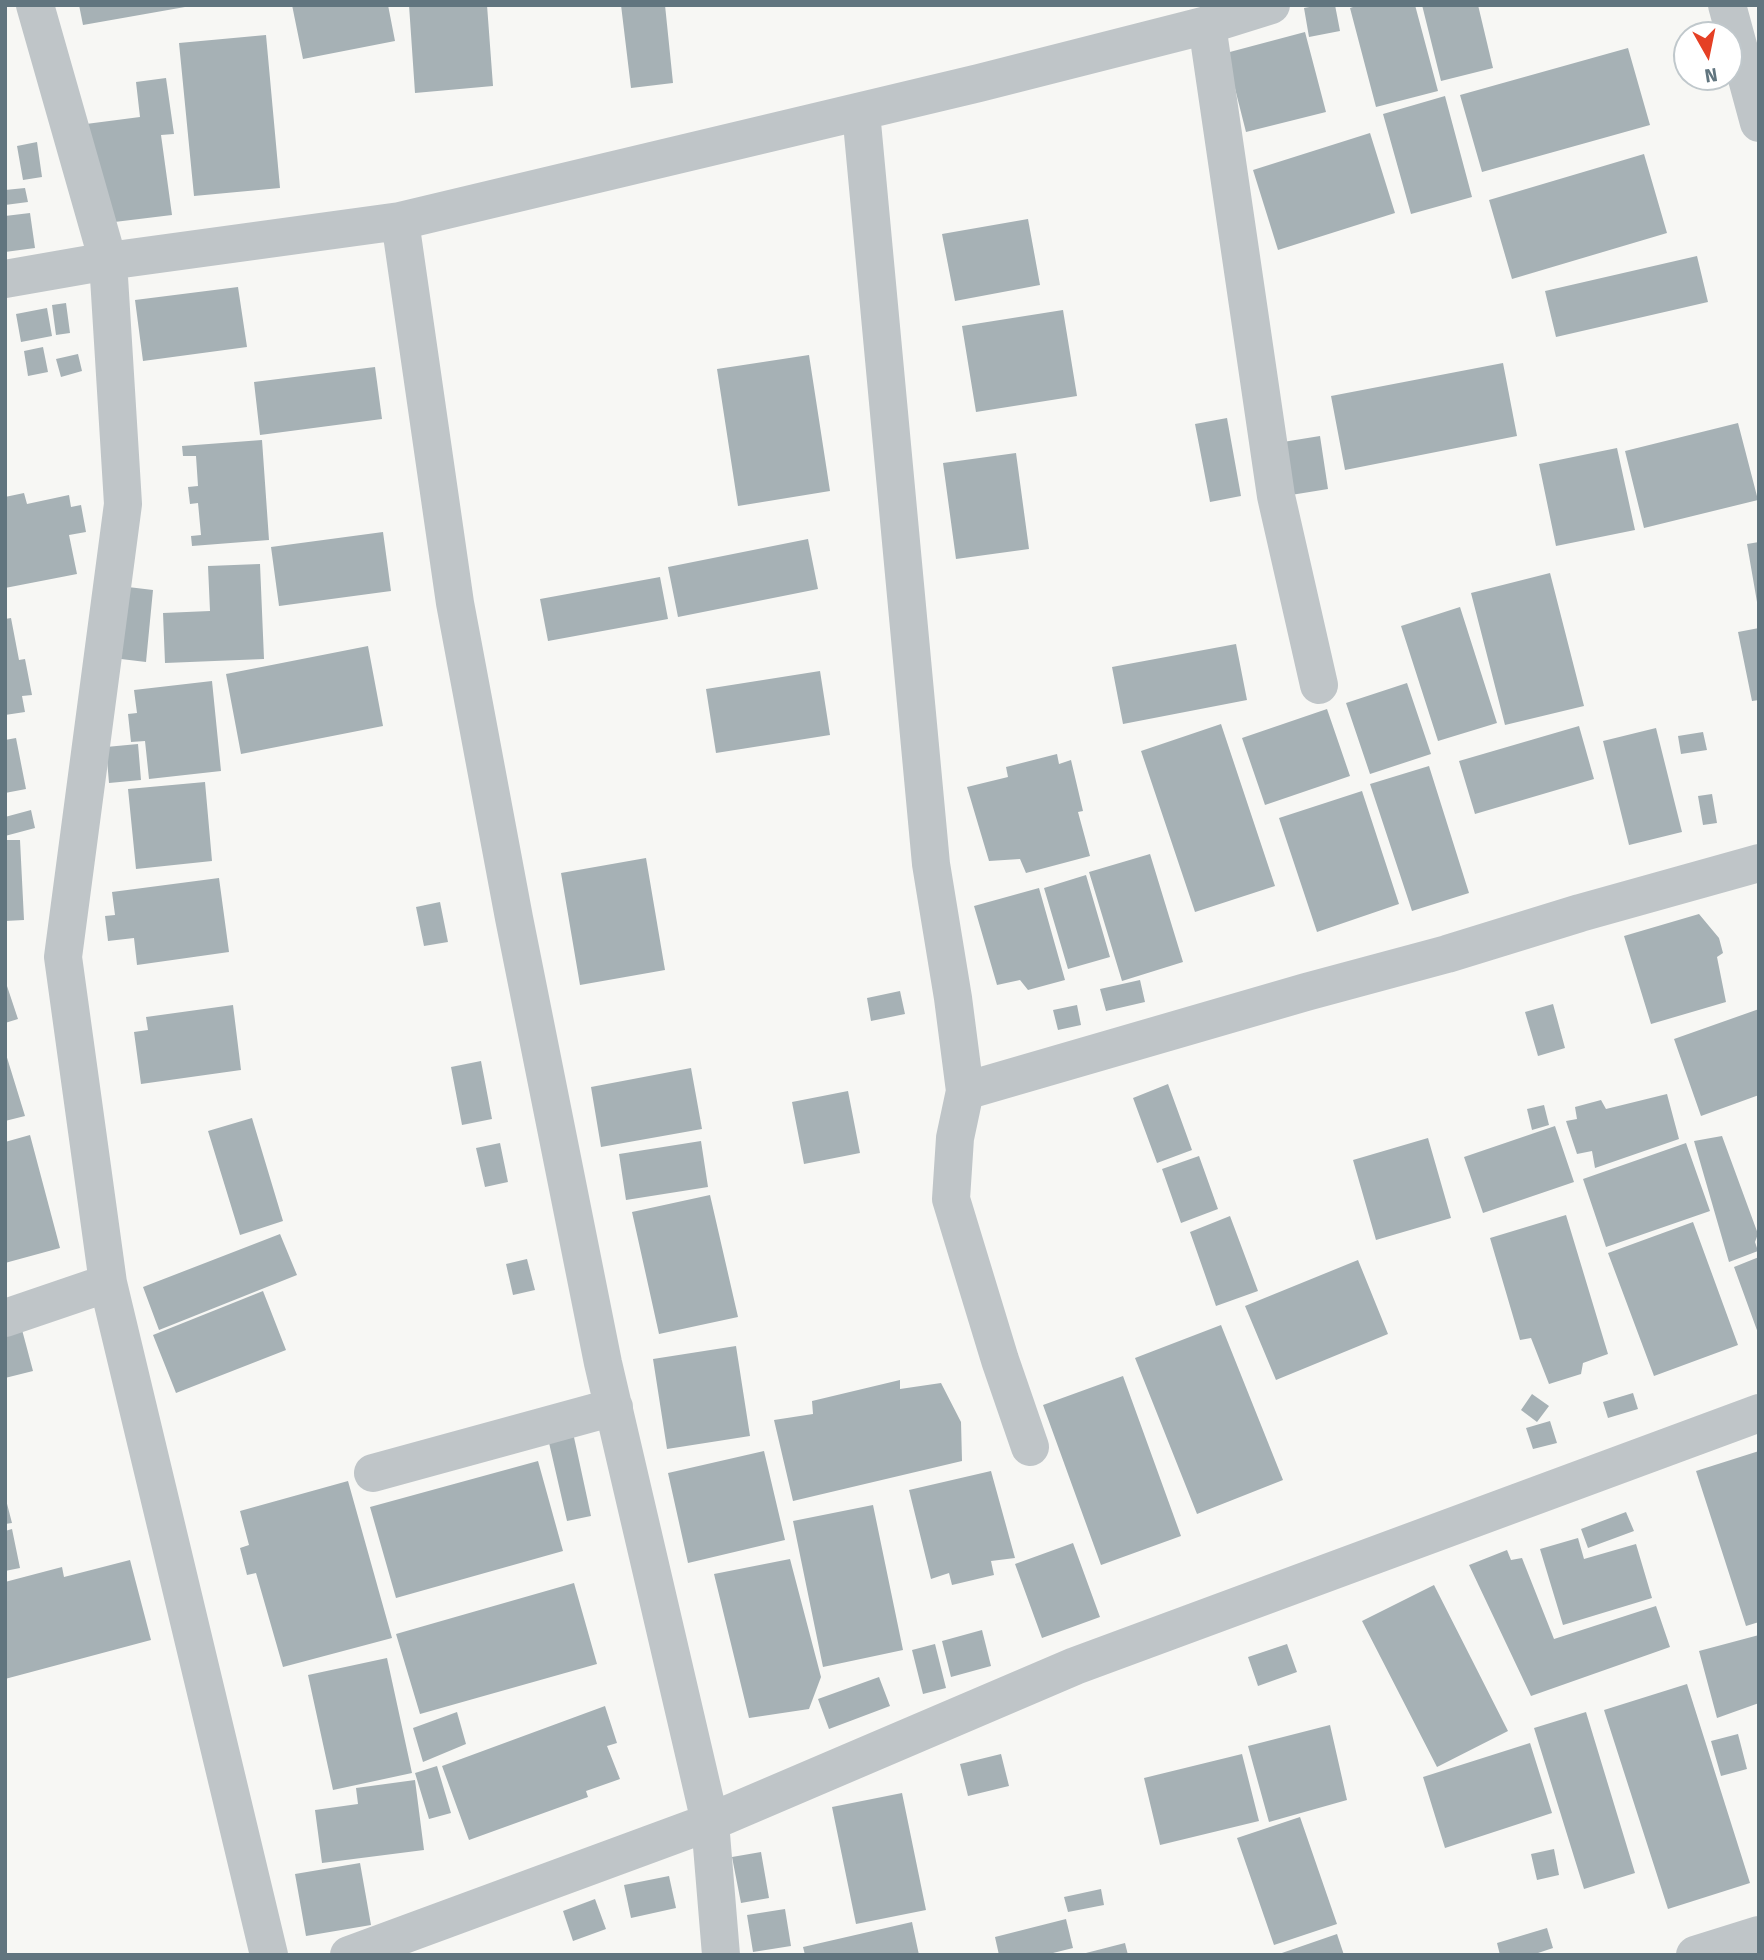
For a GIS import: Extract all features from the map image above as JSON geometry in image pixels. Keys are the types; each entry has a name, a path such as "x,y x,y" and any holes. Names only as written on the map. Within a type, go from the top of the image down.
{"street":[{"path":"35,5 108,261 123,504 63,957 108,1283 269,1955"},
{"path":"5,279 108,261 400,221 861,112 1207,25 1271,5"},
{"path":"1727,5 1759,123"},
{"path":"1207,25 1276,496 1319,685"},
{"path":"861,112 931,864 965,1091 955,1138 951,1199 1000,1360 1030,1447"},
{"path":"400,221 458,617 514,918 614,1407 710,1822 721,1955"},
{"path":"965,1091 1759,863"},
{"path":"5,1318 108,1283"},
{"path":"373,1473 614,1407"},
{"path":"349,1955 710,1822 1075,1665 1759,1413"},
{"path":"1695,1955 1759,1935"}],"building":[{"path":"79,5 184,5 185,7 83,25"},
{"path":"292,5 388,5 395,41 303,59"},
{"path":"409,5 487,5 493,86 415,93"},
{"path":"621,5 665,5 673,83 631,88"},
{"path":"1335,5 1340,31 1309,37 1304,8"},
{"path":"1359,5 1415,5 1438,91 1376,107 1350,8"},
{"path":"1422,5 1478,5 1493,68 1441,81"},
{"path":"1305,32 1326,112 1246,132 1226,53"},
{"path":"266,35 280,188 194,196 179,43"},
{"path":"1628,48 1650,125 1482,172 1460,95"},
{"path":"166,78 174,134 161,135 172,215 98,224 86,124 140,117 136,82"},
{"path":"1445,96 1472,197 1411,214 1383,114"},
{"path":"1370,133 1395,213 1278,250 1253,170"},
{"path":"37,142 42,177 23,180 17,146"},
{"path":"1644,154 1667,233 1512,279 1489,200"},
{"path":"25,188 28,202 5,205 5,190"},
{"path":"30,213 35,248 5,252 5,216"},
{"path":"1028,219 1040,285 955,301 942,234"},
{"path":"1697,256 1708,302 1556,337 1545,291"},
{"path":"238,287 247,347 143,361 135,300"},
{"path":"66,303 70,333 56,335 52,305"},
{"path":"47,308 52,336 21,342 16,314"},
{"path":"1063,310 1077,396 976,412 962,326"},
{"path":"43,347 48,372 28,376 24,351"},
{"path":"78,354 82,371 61,377 56,359"},
{"path":"809,355 830,491 738,506 717,369"},
{"path":"1503,363 1517,436 1345,470 1331,396"},
{"path":"375,367 382,419 260,435 254,382"},
{"path":"1227,418 1241,496 1210,502 1195,424"},
{"path":"1738,423 1758,500 1644,528 1625,451"},
{"path":"1320,436 1328,489 1291,495 1283,442"},
{"path":"262,440 269,540 192,546 191,536 201,535 198,503 190,504 188,487 198,486 196,456 183,456 182,446"},
{"path":"1617,448 1635,530 1556,546 1539,464"},
{"path":"1016,453 1029,549 956,559 943,463"},
{"path":"24,493 27,504 69,495 71,507 81,505 86,532 69,535 77,574 5,588 5,497"},
{"path":"383,532 391,591 279,606 271,547"},
{"path":"808,539 818,589 678,617 668,567"},
{"path":"1759,542 1759,602 1757,602 1747,544"},
{"path":"260,564 264,659 165,663 163,613 210,611 208,566"},
{"path":"1550,573 1584,706 1505,725 1471,593"},
{"path":"660,577 668,619 548,641 540,599"},
{"path":"128,587 153,590 146,662 121,659"},
{"path":"1460,607 1497,723 1438,741 1401,626"},
{"path":"11,618 19,660 25,659 32,695 22,696 25,712 5,715 5,619"},
{"path":"1759,628 1759,700 1752,701 1738,632"},
{"path":"1236,644 1247,700 1123,724 1112,667"},
{"path":"368,646 383,726 241,754 226,674"},
{"path":"820,671 830,735 716,753 706,689"},
{"path":"212,681 221,771 149,779 145,741 131,742 128,714 137,713 134,690"},
{"path":"1407,683 1431,754 1370,774 1346,703"},
{"path":"1327,709 1350,776 1265,805 1242,738"},
{"path":"1221,724 1275,886 1195,912 1141,751"},
{"path":"1579,726 1594,779 1475,814 1459,761"},
{"path":"1656,728 1682,832 1629,845 1603,741"},
{"path":"1703,732 1707,750 1681,754 1678,736"},
{"path":"16,738 26,789 5,793 5,740"},
{"path":"138,744 141,780 109,783 106,747"},
{"path":"1057,754 1059,764 1071,760 1083,811 1078,812 1090,856 1026,873 1020,859 989,861 967,787 1008,777 1006,767"},
{"path":"1429,766 1469,893 1412,911 1370,784"},
{"path":"205,782 212,861 136,869 128,789"},
{"path":"1362,791 1399,904 1317,932 1279,818"},
{"path":"1712,794 1717,823 1703,825 1698,796"},
{"path":"31,810 35,828 5,836 5,817"},
{"path":"5,840 20,840 24,920 5,921"},
{"path":"1150,854 1183,962 1122,981 1089,872"},
{"path":"646,858 665,970 580,985 561,873"},
{"path":"1086,875 1110,957 1068,969 1044,888"},
{"path":"219,878 229,952 137,965 134,938 108,941 105,916 115,915 112,892"},
{"path":"1039,888 1065,980 1028,990 1020,980 997,985 974,906"},
{"path":"440,902 448,942 424,946 416,907"},
{"path":"1699,914 1719,938 1723,953 1717,957 1726,1002 1651,1024 1624,936"},
{"path":"5,980 18,1019 5,1023"},
{"path":"1140,980 1145,1002 1106,1011 1100,989"},
{"path":"900,991 905,1014 871,1021 867,998"},
{"path":"1553,1004 1565,1048 1538,1056 1525,1012"},
{"path":"233,1005 241,1070 141,1084 134,1032 148,1030 146,1017"},
{"path":"1077,1005 1081,1025 1058,1030 1053,1010"},
{"path":"1759,1009 1759,1095 1701,1116 1674,1039"},
{"path":"5,1051 25,1116 5,1121"},
{"path":"481,1061 492,1119 462,1125 451,1067"},
{"path":"691,1068 702,1129 601,1147 591,1087"},
{"path":"1168,1084 1192,1150 1157,1163 1133,1098"},
{"path":"848,1091 860,1153 804,1164 792,1102"},
{"path":"1667,1094 1679,1139 1595,1168 1592,1151 1577,1154 1566,1121 1577,1119 1575,1107 1601,1100 1606,1109"},
{"path":"1544,1105 1549,1125 1532,1130 1527,1109"},
{"path":"252,1118 283,1221 240,1235 208,1131"},
{"path":"1555,1126 1574,1182 1483,1213 1464,1157"},
{"path":"30,1135 60,1248 5,1263 5,1142"},
{"path":"1722,1136 1758,1234 1755,1242 1758,1251 1729,1262 1694,1141"},
{"path":"1428,1138 1451,1218 1376,1240 1353,1160"},
{"path":"701,1141 708,1187 626,1200 619,1154"},
{"path":"500,1143 508,1182 485,1187 476,1148"},
{"path":"1686,1143 1710,1211 1606,1247 1583,1179"},
{"path":"1199,1156 1218,1209 1181,1223 1162,1169"},
{"path":"710,1195 738,1317 659,1334 632,1212"},
{"path":"1566,1215 1608,1354 1583,1363 1581,1374 1549,1384 1531,1338 1520,1340 1490,1238"},
{"path":"1230,1216 1258,1291 1216,1306 1190,1232"},
{"path":"1693,1222 1738,1345 1654,1376 1608,1253"},
{"path":"280,1234 297,1275 159,1330 143,1287"},
{"path":"1759,1257 1759,1333 1758,1333 1734,1267"},
{"path":"527,1259 535,1290 513,1295 506,1264"},
{"path":"1358,1260 1388,1334 1276,1380 1245,1306"},
{"path":"263,1291 286,1350 176,1393 153,1335"},
{"path":"1221,1325 1283,1480 1197,1514 1135,1358"},
{"path":"21,1326 33,1371 5,1378 5,1330"},
{"path":"736,1346 750,1436 667,1449 653,1359"},
{"path":"1123,1376 1181,1536 1101,1565 1043,1405"},
{"path":"900,1380 900,1389 941,1383 961,1422 962,1461 793,1501 774,1420 813,1414 812,1401"},
{"path":"1633,1393 1638,1409 1608,1418 1603,1402"},
{"path":"1532,1394 1549,1406 1537,1422 1521,1410"},
{"path":"1550,1421 1557,1443 1533,1449 1526,1428"},
{"path":"572,1428 591,1516 567,1521 547,1434"},
{"path":"764,1451 785,1540 688,1563 668,1473"},
{"path":"1759,1451 1759,1622 1746,1626 1696,1471"},
{"path":"538,1461 563,1551 396,1598 370,1507"},
{"path":"991,1471 1015,1558 991,1561 994,1575 952,1585 949,1573 931,1579 909,1490"},
{"path":"348,1481 392,1638 283,1667 256,1573 247,1575 240,1548 249,1545 240,1511"},
{"path":"5,1496 12,1523 5,1524"},
{"path":"873,1505 903,1650 823,1667 793,1521"},
{"path":"1626,1512 1634,1531 1588,1548 1581,1529"},
{"path":"12,1529 20,1568 5,1571 5,1531"},
{"path":"1578,1538 1584,1559 1636,1544 1652,1598 1563,1625 1540,1549"},
{"path":"1073,1543 1100,1617 1042,1638 1015,1564"},
{"path":"1507,1550 1511,1560 1522,1558 1554,1639 1656,1606 1670,1647 1531,1696 1469,1565"},
{"path":"790,1559 821,1677 809,1709 749,1718 714,1574"},
{"path":"130,1560 151,1640 5,1679 5,1582 62,1567 64,1577"},
{"path":"574,1583 597,1664 420,1714 396,1634"},
{"path":"1434,1585 1508,1731 1437,1767 1362,1621"},
{"path":"982,1630 991,1666 951,1677 942,1641"},
{"path":"1759,1635 1759,1703 1717,1718 1699,1651"},
{"path":"935,1644 946,1688 923,1694 912,1650"},
{"path":"1287,1644 1297,1672 1258,1686 1248,1657"},
{"path":"387,1658 412,1773 333,1790 308,1675"},
{"path":"879,1677 890,1706 829,1729 818,1699"},
{"path":"1687,1684 1750,1883 1668,1909 1604,1710"},
{"path":"605,1706 617,1743 607,1746 620,1779 586,1791 588,1797 469,1840 442,1766"},
{"path":"457,1712 466,1744 423,1762 413,1728"},
{"path":"1586,1712 1635,1873 1584,1889 1534,1728"},
{"path":"1330,1725 1347,1800 1269,1822 1248,1746"},
{"path":"1738,1734 1747,1769 1721,1776 1711,1741"},
{"path":"1530,1743 1552,1813 1445,1848 1423,1777"},
{"path":"1001,1754 1009,1786 968,1796 960,1764"},
{"path":"1242,1754 1259,1821 1160,1845 1144,1778"},
{"path":"437,1766 451,1813 429,1819 415,1773"},
{"path":"415,1780 424,1850 322,1863 315,1810 358,1804 356,1788"},
{"path":"902,1793 926,1910 856,1924 832,1807"},
{"path":"1300,1817 1337,1924 1274,1945 1237,1838"},
{"path":"1554,1849 1559,1875 1537,1880 1531,1854"},
{"path":"761,1852 769,1898 741,1903 732,1857"},
{"path":"360,1863 371,1925 306,1936 295,1874"},
{"path":"669,1876 676,1908 631,1918 624,1885"},
{"path":"1101,1889 1104,1905 1068,1912 1064,1897"},
{"path":"595,1899 606,1929 573,1941 563,1911"},
{"path":"785,1909 791,1946 753,1952 747,1915"},
{"path":"1066,1919 1073,1948 1045,1955 999,1955 995,1937"},
{"path":"912,1922 919,1955 805,1955 803,1947"},
{"path":"1547,1928 1553,1948 1532,1955 1500,1955 1497,1943"},
{"path":"1337,1934 1344,1955 1279,1955 1279,1954"},
{"path":"1125,1943 1128,1955 1082,1955 1082,1954"}]}
